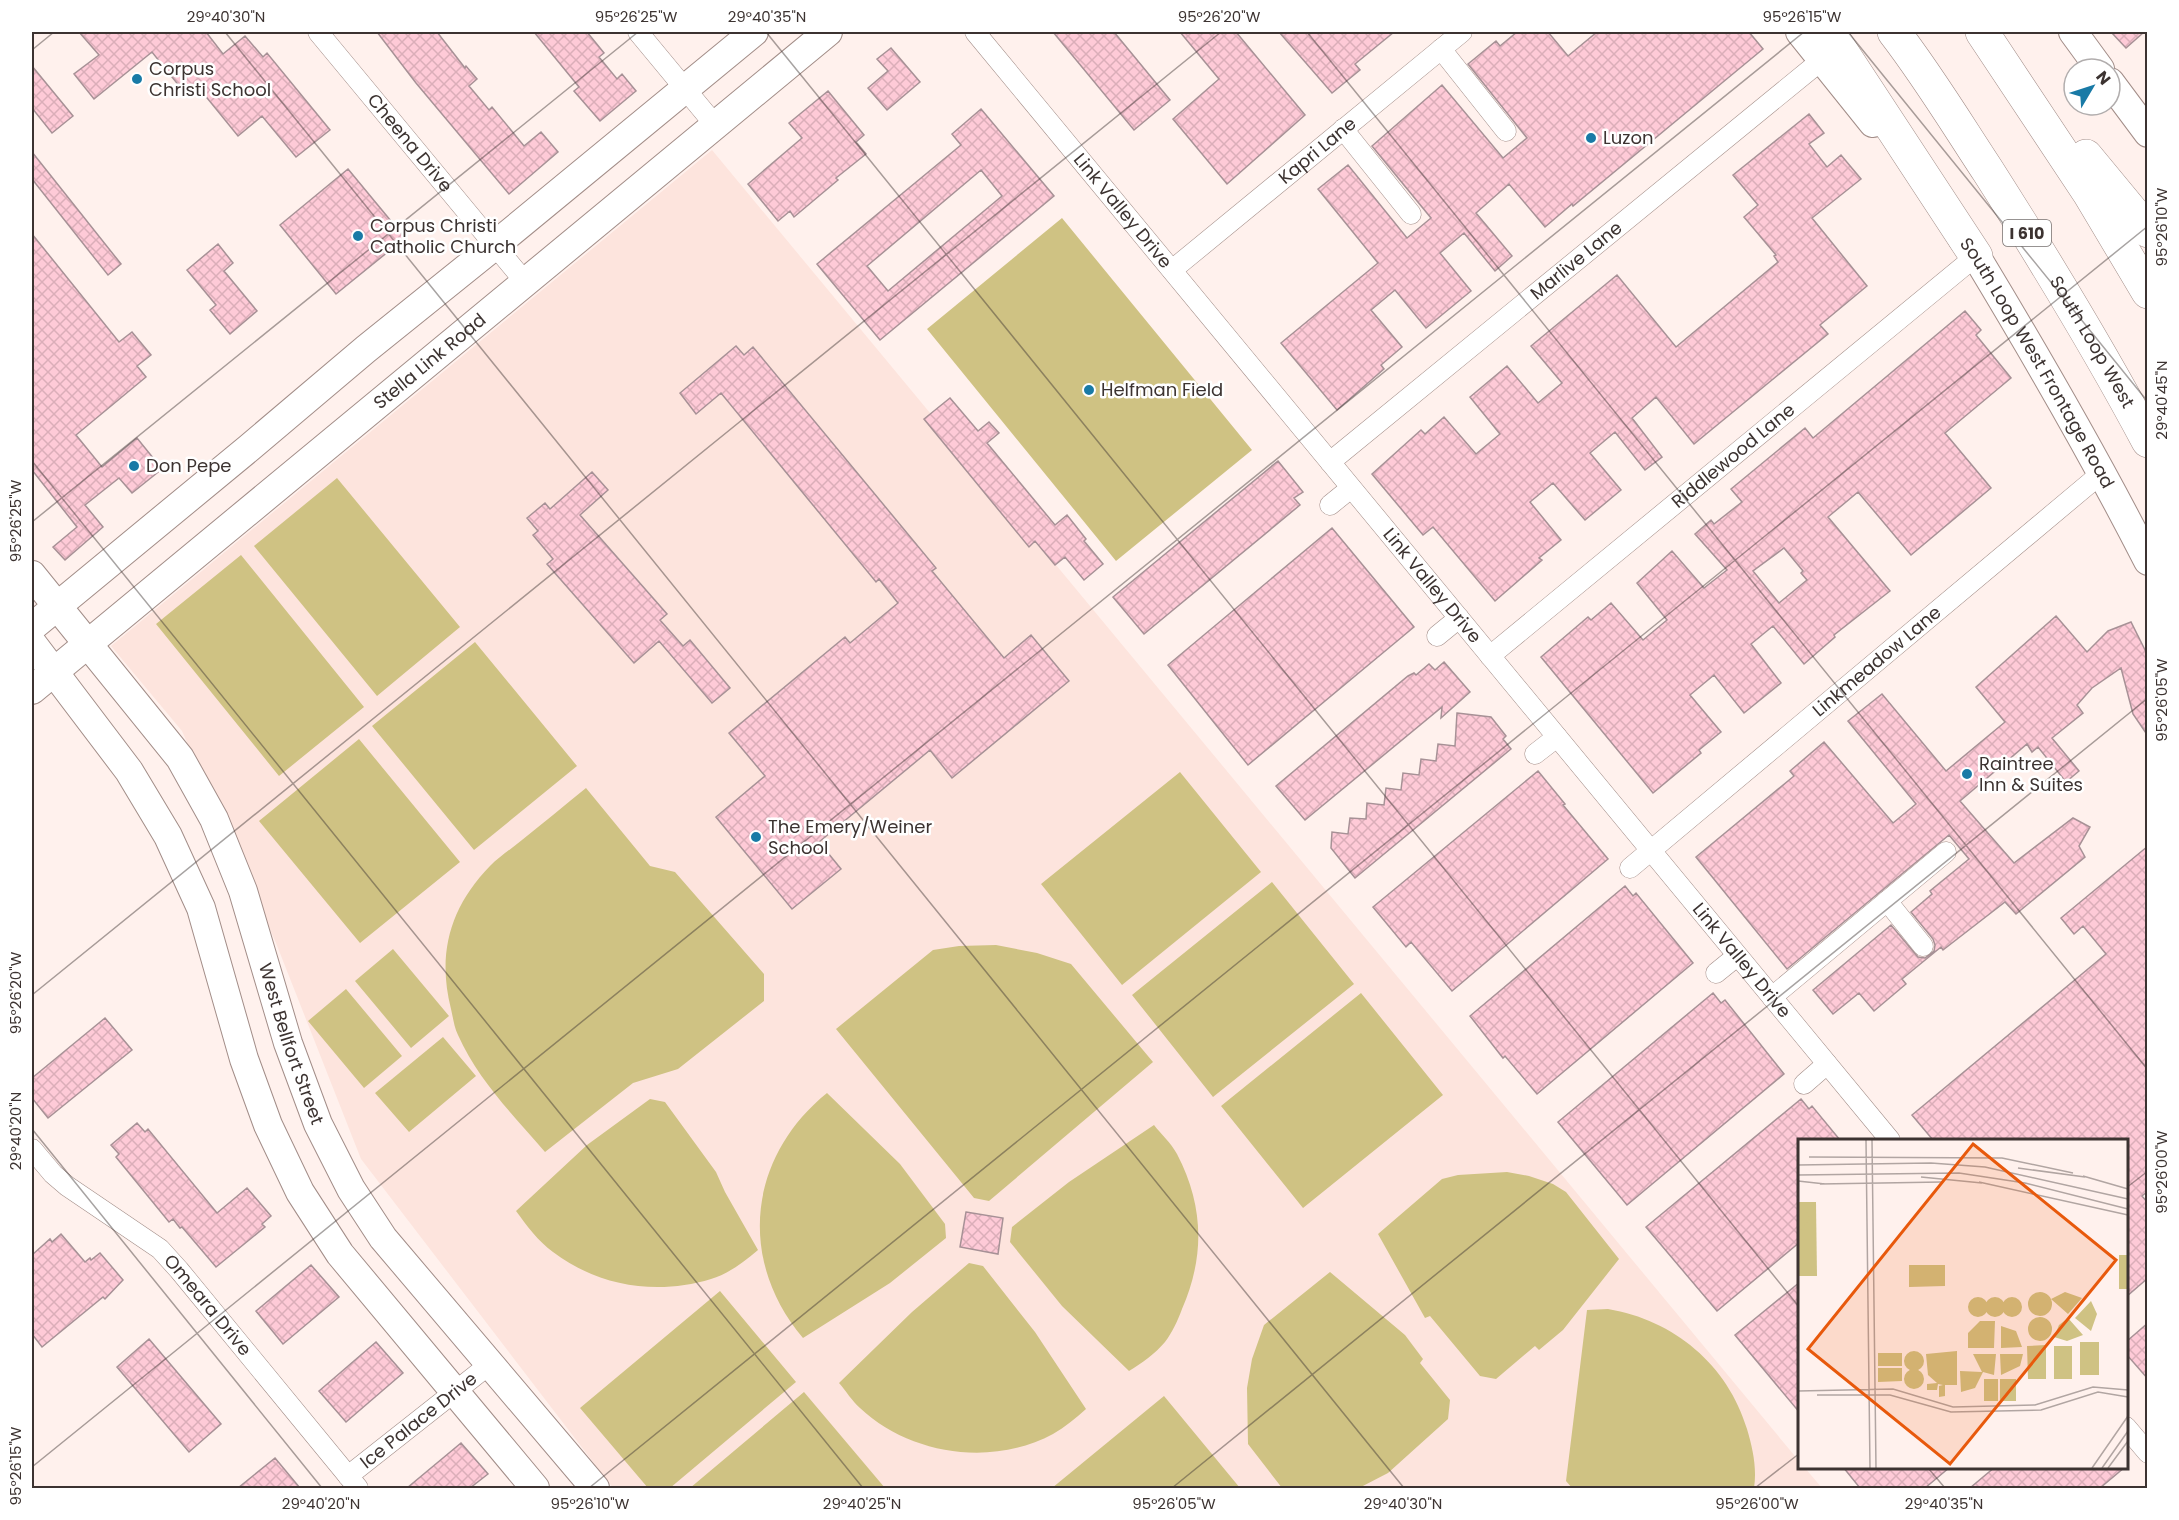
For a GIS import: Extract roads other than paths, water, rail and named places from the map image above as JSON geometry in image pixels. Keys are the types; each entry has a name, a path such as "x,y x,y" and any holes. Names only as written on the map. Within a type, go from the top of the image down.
{"highway":[{"name":"South Loop West","path":"1894,32 1916,60 2024,228 2117,383 2148,441"},
{"path":"1983,32 2148,231"},
{"path":"1983,32 2089,193 2148,292"},
{"path":"1826,45 1976,256"}],"main road":[{"path":"32,627 366,349 495,246 753,32"},
{"name":"Stella Link Road","path":"32,690 828,32"},
{"path":"1800,32 1826,45"},
{"path":"2073,32 2091,57"},
{"path":"2122,98 2148,133"},
{"name":"South Loop West Frontage Road","path":"1976,256 2067,407 2148,561"},
{"name":"West Bellfort Street","path":"32,575 180,758 214,819 243,891 288,1043 318,1124 351,1189 384,1238 595,1488"},
{"path":"32,643 129,771 163,826 201,908 244,1059 267,1125 300,1192 340,1254 535,1488"},
{"path":"209,938 254,929"}],"street":[{"name":"Cheena Drive","path":"318,32 525,282"},
{"path":"638,32 714,125"},
{"name":"Link Valley Drive","path":"975,32 1889,1139"},
{"name":"Kapri Lane","path":"1172,270 1462,32"},
{"name":"Marlive Lane","path":"1330,462 1826,45"},
{"path":"1441,49 1506,131"},
{"path":"1343,129 1412,214"},
{"name":"Riddlewood Lane","path":"1490,656 1976,256"},
{"name":"Linkmeadow Lane","path":"1630,868 2103,472"},
{"path":"1330,505 1351,488"},
{"path":"1437,636 1459,618"},
{"path":"1535,754 1557,737"},
{"path":"1772,997 1946,852"},
{"path":"1887,901 1923,946"},
{"path":"1716,973 1737,956"},
{"path":"1804,1084 1827,1064"},
{"name":"Omeara Drive","path":"32,1149 53,1174 67,1186 160,1249 353,1482"},
{"name":"Ice Palace Drive","path":"353,1482 454,1391 490,1364"},
{"path":"2128,1428 2148,1453"}],"place":[{"name":"Corpus Christi School","path":"137,79"},
{"name":"Luzon","path":"1591,138"},
{"name":"Corpus Christi Catholic Church","path":"358,236"},
{"name":"Helfman Field","path":"1089,390"},
{"name":"Don Pepe","path":"134,466"},
{"name":"Raintree Inn & Suites","path":"1967,774"},
{"name":"The Emery/Weiner School","path":"756,837"}]}
